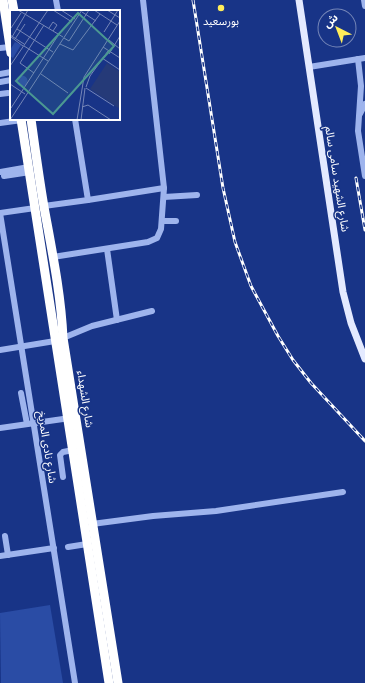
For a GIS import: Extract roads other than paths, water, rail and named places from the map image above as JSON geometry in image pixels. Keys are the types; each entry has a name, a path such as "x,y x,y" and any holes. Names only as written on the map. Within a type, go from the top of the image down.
{"highway":[{"path":"12,0 14,10"},
{"path":"2,5 10,50"},
{"name":"شارع الشهداء","path":"25,120 31,164 58,282 61,308 59,339"},
{"name":"شارع الشهداء","path":"31,164 40,207 46,284 50,308 59,339 92,524 118,683"},
{"path":"46,284 52,285 58,282"},
{"path":"50,308 56,306 61,308"},
{"name":"شارع الشهداء","path":"72,417 73,450 109,683"}],"main road":[{"name":"شارع الشهيد سامى سالم","path":"299,0 343,292 351,323 365,359"}],"street":[{"path":"56,0 58,10"},
{"path":"53,257 153,241 160,234 164,188 143,0"},
{"path":"364,0 365,6"},
{"path":"0,48 10,50"},
{"path":"309,67 365,58"},
{"path":"358,59 361,86 358,131 365,176"},
{"path":"0,74 10,72"},
{"path":"0,82 10,80"},
{"path":"0,94 8,93"},
{"path":"358,118 365,104"},
{"path":"0,123 19,120"},
{"path":"75,120 88,200"},
{"path":"358,131 365,130"},
{"path":"2,174 31,164"},
{"path":"0,213 164,188"},
{"path":"164,197 197,195"},
{"name":"شارع نادى المريخ","path":"0,213 21,347 30,424 54,548 76,683"},
{"path":"162,221 176,221"},
{"path":"107,249 117,320"},
{"path":"0,350 59,339 85,328 152,311"},
{"path":"21,393 30,424"},
{"path":"0,428 72,417"},
{"path":"63,477 60,455 63,452 73,450"},
{"path":"92,524 153,516 216,511 344,492"},
{"path":"5,536 8,555"},
{"path":"68,547 87,544"},
{"path":"0,556 54,548"}],"railway":[{"path":"193,0 223,188 235,242 251,286 293,360 311,383 365,441"},
{"path":"356,178 365,230"}],"place":[{"name":"بورسعيد","path":"221,8"}]}
